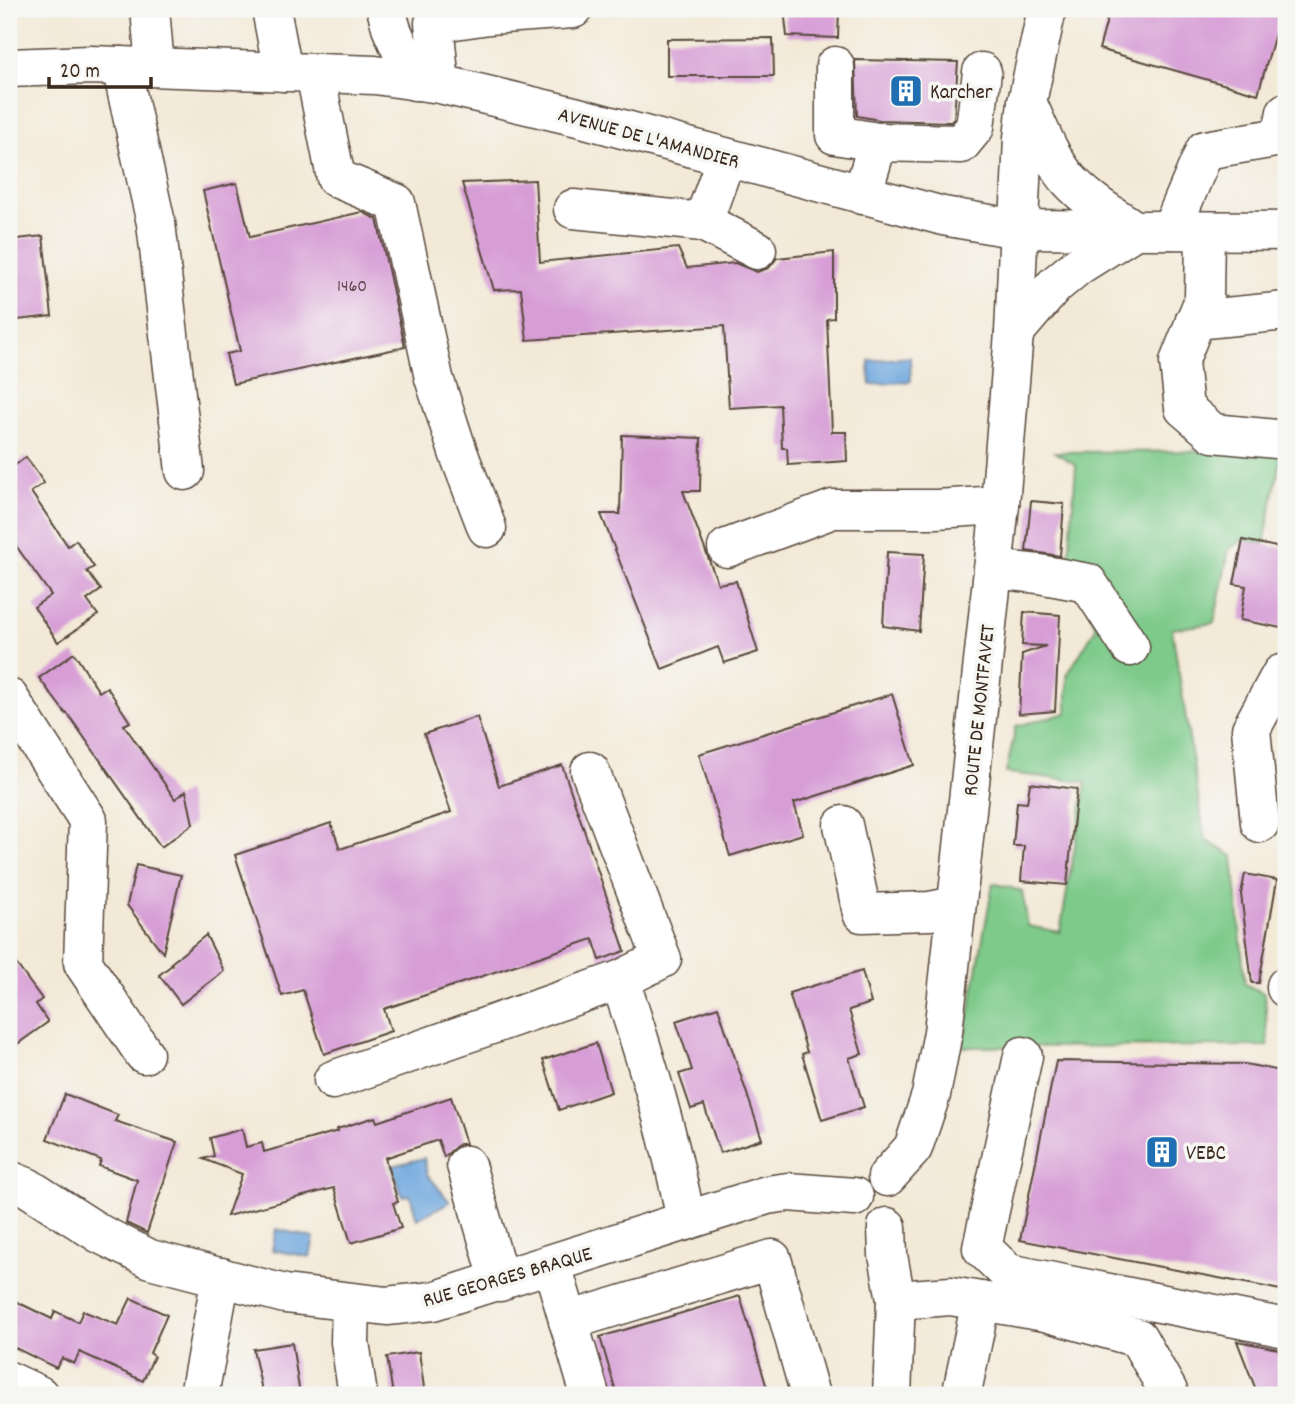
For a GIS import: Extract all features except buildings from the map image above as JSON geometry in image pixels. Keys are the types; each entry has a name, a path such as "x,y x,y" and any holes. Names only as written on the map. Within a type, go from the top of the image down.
{"street":[{"path":"150,9 138,67 185,471"},
{"path":"271,9 299,72 336,178 396,203 434,378 487,528"},
{"path":"386,9 392,30 427,83"},
{"path":"427,83 434,23 489,12 573,9"},
{"name":"ROUTE DE MONTFAVET","path":"887,1177 913,1148 931,1095 943,1032 1000,505 1014,333 1017,229 1027,102 1046,9"},
{"path":"835,66 835,135 877,142 961,144 975,127 982,72"},
{"name":"AVENUE DE L'AMANDIER","path":"9,68 138,67 374,75 427,83 578,117 943,216 1017,229 1286,231"},
{"path":"1027,102 1046,144 1069,179 1099,206 1170,230 1204,299 1179,362 1184,408 1213,433 1286,440"},
{"path":"1014,333 1055,285 1078,266 1170,230 1205,150 1281,137 1286,112"},
{"path":"862,195 877,142"},
{"path":"703,222 726,158"},
{"path":"573,209 703,222 757,250"},
{"path":"1195,320 1286,311"},
{"path":"727,548 833,509 936,509 1000,505"},
{"path":"993,569 1088,583 1130,647"},
{"path":"1260,823 1251,729 1281,674 1286,676"},
{"path":"9,698 88,820 83,963 144,1054"},
{"path":"333,1080 620,980 662,958 590,771"},
{"path":"843,825 862,913 930,911 956,906"},
{"path":"620,980 676,1167 686,1221"},
{"path":"1023,1056 982,1248 1008,1272 1286,1328"},
{"path":"466,1164 500,1282"},
{"path":"887,1177 901,1187 906,1202 900,1218 887,1227 869,1226 856,1214 854,1197 857,1189 870,1178 887,1177"},
{"name":"RUE GEORGES BRAQUE","path":"9,1180 27,1187 100,1234 150,1259 285,1294 387,1306 433,1301 500,1282 767,1195 788,1192 854,1197"},
{"path":"887,1227 888,1255 896,1300 892,1395"},
{"path":"568,1321 772,1259 810,1395"},
{"path":"552,1265 590,1395"},
{"path":"199,1395 221,1277"},
{"path":"896,1300 951,1296 1045,1311 1138,1338 1168,1391 1167,1395"},
{"path":"963,1387 981,1301"},
{"path":"351,1303 350,1342 358,1395"},
{"path":"9,1381 39,1395"}],"green space":[{"path":"1282,451 1264,544 1243,540 1229,549 1214,623 1172,629 1205,840 1233,856 1245,984 1265,994 1268,1046 963,1047 993,883 1022,891 1028,926 1060,932 1086,782 1006,773 1016,726 1067,713 1067,675 1096,628 1069,557 1076,465 1055,452"}],"water":[{"path":"910,357 911,381 870,385 869,361"},
{"path":"424,1158 427,1174 450,1202 417,1219 410,1195 402,1196 392,1166"},
{"path":"276,1229 314,1238 310,1257 272,1250"}],"place":[{"name":"Karcher","path":"906,91"},
{"name":"VEBC","path":"1162,1152"}]}
